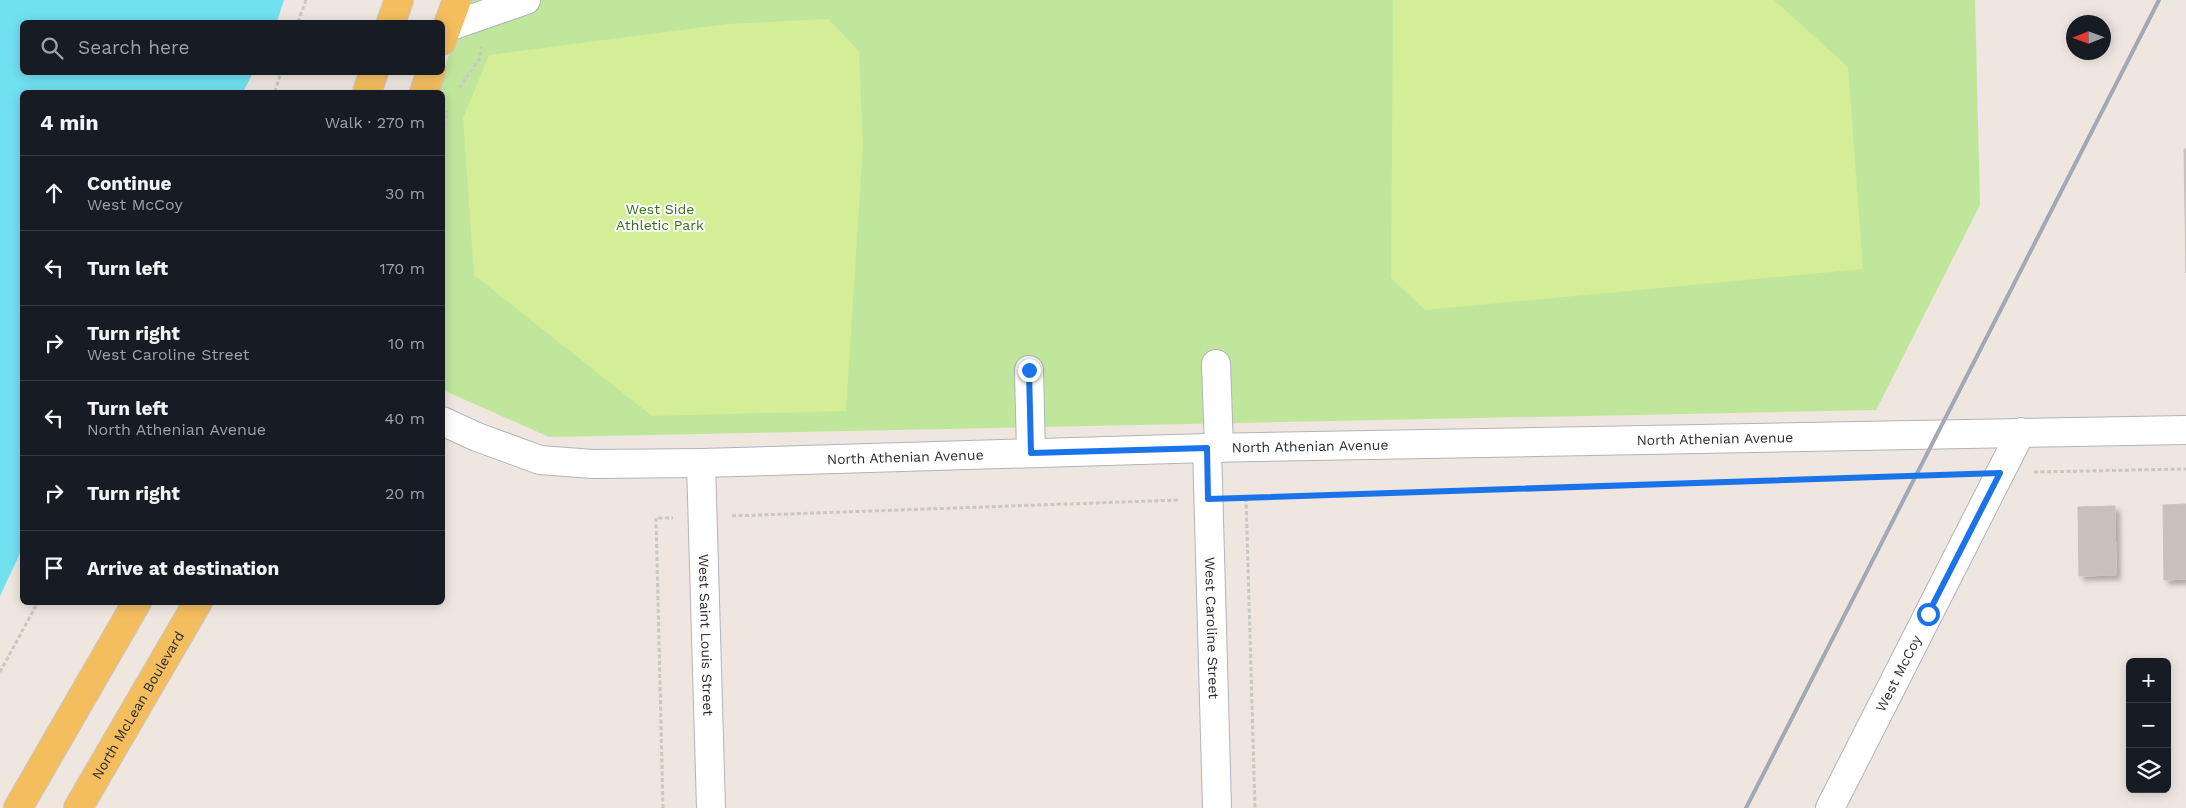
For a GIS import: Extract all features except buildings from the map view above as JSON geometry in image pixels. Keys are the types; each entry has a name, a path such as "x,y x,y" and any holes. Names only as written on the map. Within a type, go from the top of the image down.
{"main road":[{"path":"392,20 399,0"},
{"path":"445,34 457,0"},
{"path":"368,90 373,75"},
{"path":"425,90 430,75"},
{"path":"18,808 135,605"},
{"name":"North McLean Boulevard","path":"78,808 196,605"}],"street":[{"path":"445,34 485,14 526,0"},
{"name":"West Caroline Street","path":"1216,364 1213,448 1208,499 1217,808"},
{"path":"1029,370 1031,453"},
{"name":"North Athenian Avenue","path":"445,422 477,437 540,460 593,464 701,463 1213,448 2186,430"},
{"name":"West McCoy","path":"1830,808 2021,432"},
{"name":"West Saint Louis Street","path":"701,463 711,808"}],"path":[{"path":"299,20 306,0"},
{"path":"454,95 480,58 482,23 485,14"},
{"path":"276,90 281,75"},
{"path":"445,123 449,102"},
{"path":"663,808 656,518 2000,473 2186,469"},
{"path":"1246,498 1255,808"},
{"path":"0,672 36,605"}],"green space":[{"name":"West Side Athletic Park","path":"470,0 1975,0 1980,205 1876,410 549,437 445,391 445,90 436,90 441,75 445,75 445,66"},
{"path":"1393,0 1774,0 1848,67 1863,269 1425,310 1391,278"},
{"path":"828,19 859,51 863,145 846,411 652,416 474,275 463,118 489,55 727,24"}],"water":[{"path":"0,0 284,0 278,20 20,20 20,75 252,75 244,90 20,90 20,553 0,596"}],"railway":[{"path":"1746,808 2159,0"}],"route":[{"path":"1029,370 1031,453 1207,448 1208,499 2000,473 1928,614"}]}
